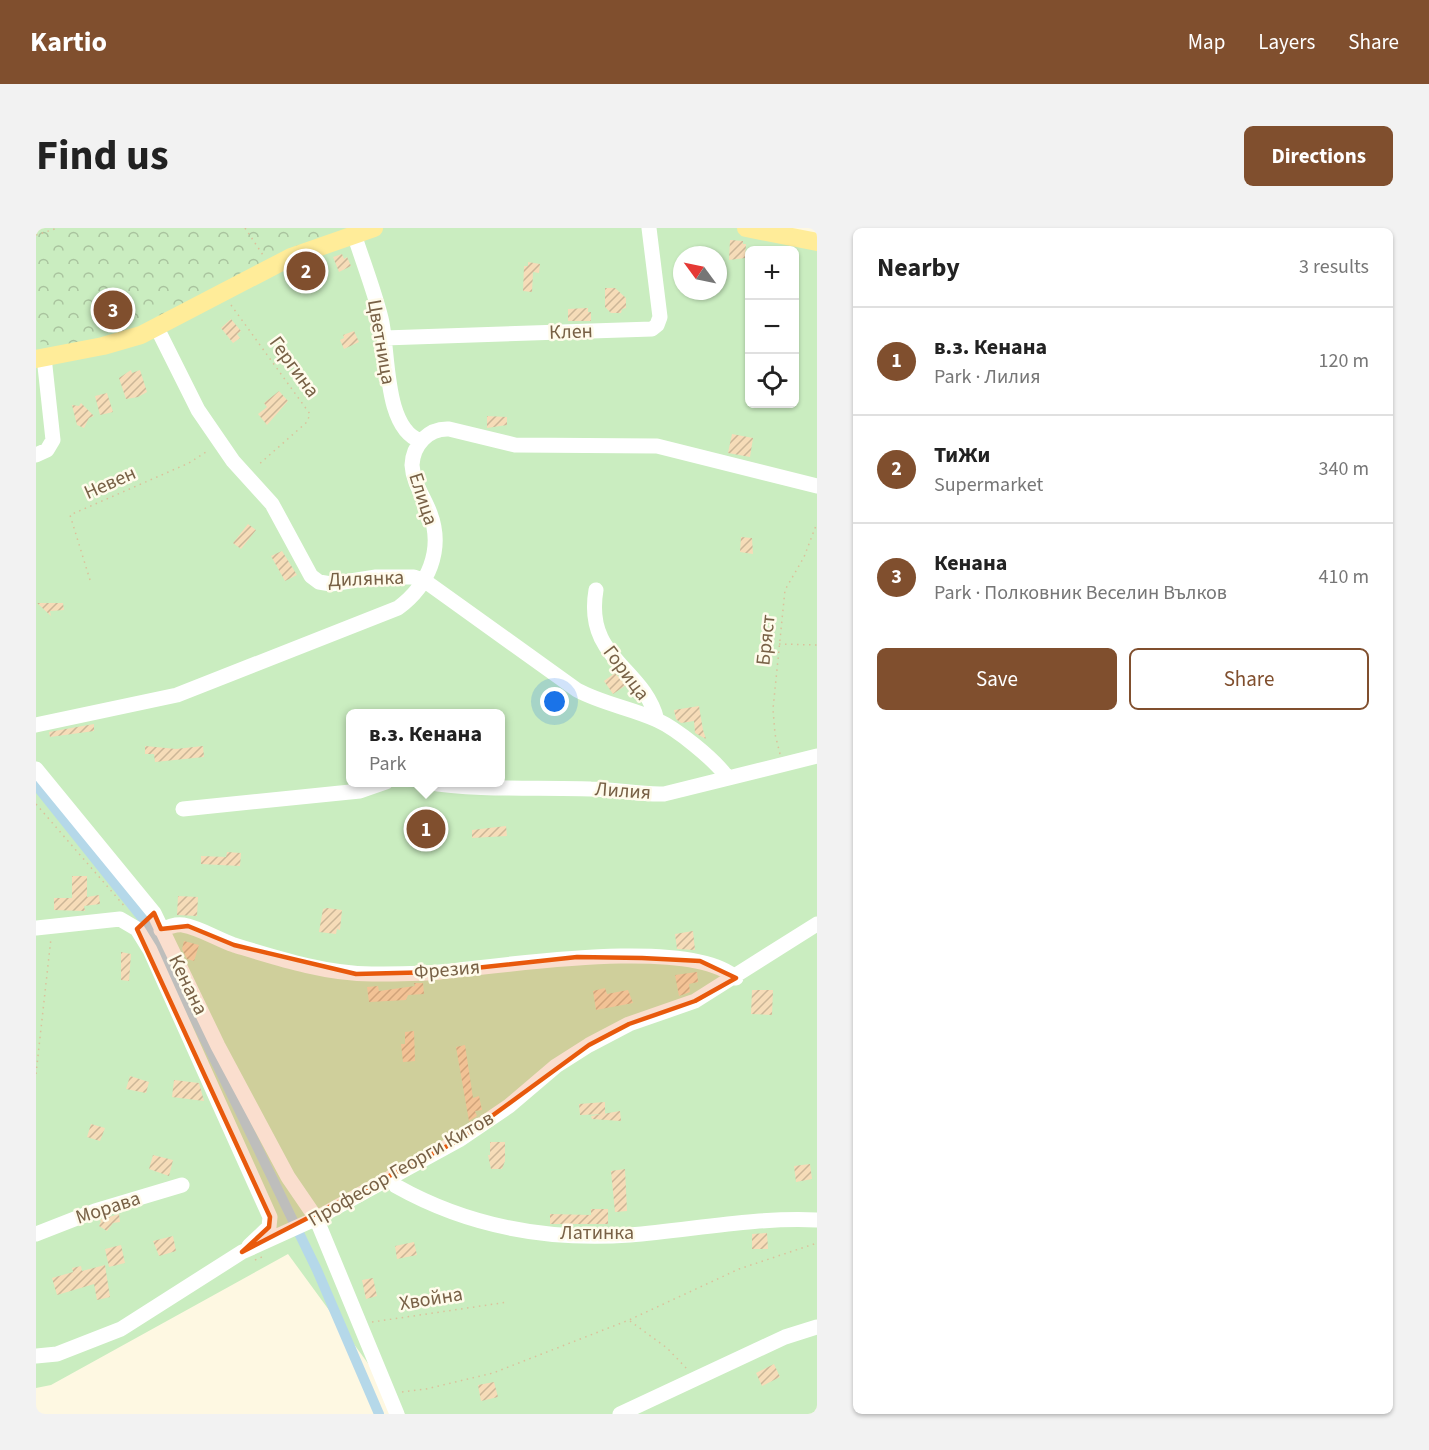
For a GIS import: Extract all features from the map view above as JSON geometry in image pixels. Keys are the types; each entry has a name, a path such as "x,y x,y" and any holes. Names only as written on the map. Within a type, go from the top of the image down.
{"main road":[{"path":"40,358 116,343 157,328 271,267 374,228"},
{"path":"746,228 817,242"}],"street":[{"name":"Клен","path":"384,338 652,329 657,325 660,317 649,228"},
{"name":"Цветница","path":"354,234 379,312 394,407 405,428 421,441"},
{"name":"Дилянка","path":"157,328 187,390 220,442 246,476 272,504 308,573 320,582 337,584 370,578 409,577 424,580 577,690 598,701 657,720 716,764 727,777"},
{"path":"36,454 47,450 53,440 40,358"},
{"path":"421,441 430,433 444,429 515,445 657,446 817,486"},
{"name":"Елица","path":"36,725 185,692 392,612 412,598 432,562 435,538 430,514 412,471 413,454 421,441"},
{"name":"Горица","path":"596,590 594,616 602,642 647,699 657,720"},
{"name":"Лилия","path":"455,787 619,789 651,795 701,786 727,777 749,775 817,756"},
{"name":"Кенана","path":"36,769 154,913 218,1046 300,1198 315,1219 397,1414"},
{"path":"183,809 360,791 373,787"},
{"path":"137,929 154,913"},
{"path":"36,928 120,919"},
{"name":"Кенана","path":"120,919 137,929 150,950 270,1217 269,1227 242,1252"},
{"name":"Професор Георги Китов","path":"36,1356 57,1354 121,1329 242,1252 315,1219 474,1131 509,1106 556,1066 589,1045 629,1024 695,1001 736,978 817,924"},
{"name":"Фрезия","path":"161,930 179,925 188,926 234,945 296,962 356,974 438,972 577,957 700,961 727,970 736,978"},
{"name":"Латинка","path":"391,1177 396,1186 414,1196 465,1217 500,1227 543,1233 628,1235 744,1221 817,1220"},
{"name":"Морава","path":"36,1234 95,1211 182,1185"},
{"path":"620,1414 786,1337 817,1327"}],"path":[{"path":"36,235 58,228"},
{"path":"245,228 271,267"},
{"name":"Гергина","path":"221,292 310,414 307,422 246,476"},
{"name":"Невен","path":"90,580 70,515 189,463 220,442"},
{"name":"Бряст","path":"784,766 773,723 785,590 804,557 817,523"},
{"path":"779,644 817,645"},
{"path":"36,804 127,909 120,919"},
{"path":"36,1074 52,926"},
{"path":"389,1393 426,1389 493,1373 629,1320 739,1269 817,1242"},
{"name":"Хвойна","path":"358,1324 508,1302"},
{"path":"629,1320 667,1348 697,1378"}],"highlighted area":[{"path":"154,913 161,929 188,926 234,945 356,974 438,972 577,957 700,961 736,978 695,1001 629,1024 589,1045 459,1140 242,1252 269,1227 270,1217 137,929"}],"green space":[{"path":"36,228 383,228 157,328 36,359"},
{"path":"380,228 746,228 817,242 817,1414 405,1414 288,1254 51,1385 36,1388 36,326 45,357 103,346 291,257"}],"building":[{"path":"730,240 743,241 743,244 746,244 745,258 729,260"},
{"path":"342,254 344,259 347,257 351,266 339,272 333,257"},
{"path":"528,262 540,264 539,273 533,272 532,292 523,291 524,266 528,266"},
{"path":"605,288 615,288 626,298 626,308 622,309 621,313 611,313 605,307"},
{"path":"588,308 588,312 591,312 591,321 568,321 568,309"},
{"path":"231,319 241,331 237,334 240,338 233,343 221,328"},
{"path":"354,331 359,342 344,349 340,340 344,338 343,335"},
{"path":"131,370 132,373 140,370 147,392 138,397 126,399 119,378"},
{"path":"279,391 288,401 267,425 258,414 267,407 264,403"},
{"path":"107,393 113,412 100,415 95,396"},
{"path":"81,403 94,416 89,418 84,428 77,425 72,405 79,406"},
{"path":"487,416 507,417 507,425 487,428"},
{"path":"732,434 753,438 750,457 728,453"},
{"path":"248,524 256,530 241,549 233,543"},
{"path":"741,537 752,538 753,554 740,552"},
{"path":"282,551 297,575 285,581 271,556"},
{"path":"37,603 63,603 64,610 50,611 51,616"},
{"path":"615,673 626,685 613,694 604,681"},
{"path":"699,706 706,739 695,733 694,721 681,723 676,719 674,710"},
{"path":"94,724 94,731 50,737 49,732"},
{"path":"145,746 176,749 203,746 204,757 155,762 154,754 145,754"},
{"path":"506,826 507,836 472,838 472,830"},
{"path":"227,852 241,853 240,866 201,864 201,856 226,857"},
{"path":"72,876 87,876 87,897 99,895 100,904 84,906 85,911 54,910 54,898 72,898"},
{"path":"178,896 198,897 197,916 177,915"},
{"path":"323,909 342,910 340,930 337,929 336,934 319,932"},
{"path":"693,931 695,950 677,949 675,934"},
{"path":"184,941 199,945 194,961 187,959 182,949"},
{"path":"121,952 131,954 129,981 121,980"},
{"path":"697,972 698,982 689,984 690,992 679,996 675,975"},
{"path":"414,983 423,983 424,994 408,995 406,1000 369,1002 367,987 378,986 379,991 415,986"},
{"path":"605,988 607,994 628,990 633,1003 596,1010 593,991"},
{"path":"752,990 773,990 772,1015 751,1014"},
{"path":"414,1031 415,1061 403,1062 401,1044 405,1044 405,1032"},
{"path":"465,1045 473,1098 479,1096 482,1110 475,1111 477,1116 469,1121 456,1047"},
{"path":"130,1076 149,1082 146,1093 126,1089"},
{"path":"174,1080 199,1083 204,1101 172,1097"},
{"path":"605,1102 605,1114 580,1115 579,1104"},
{"path":"620,1111 621,1121 592,1119 591,1116"},
{"path":"91,1124 105,1128 100,1141 87,1137"},
{"path":"490,1142 505,1142 505,1161 502,1169 491,1169 488,1155 490,1155"},
{"path":"153,1155 173,1160 169,1176 149,1169"},
{"path":"810,1164 812,1179 796,1182 794,1166"},
{"path":"625,1169 627,1211 615,1212 611,1171"},
{"path":"591,1209 608,1209 608,1224 550,1224 550,1214 591,1215"},
{"path":"119,1214 120,1222 113,1223 107,1231 99,1226 101,1221 99,1220"},
{"path":"767,1233 768,1249 752,1249 752,1234"},
{"path":"173,1236 176,1251 159,1256 153,1241"},
{"path":"414,1242 417,1255 397,1259 395,1246"},
{"path":"121,1245 125,1263 109,1267 105,1249"},
{"path":"105,1265 110,1297 97,1300 94,1284 57,1295 52,1278 73,1272 72,1268 81,1266 82,1271"},
{"path":"373,1278 377,1296 366,1299 362,1280"},
{"path":"774,1364 780,1377 762,1386 756,1373"},
{"path":"494,1382 498,1397 481,1401 478,1385"}],"waterway":[{"path":"36,785 151,929 317,1270 379,1414"}],"place":[{"name":"ТиЖи","path":"306,271"},
{"name":"Кенана","path":"113,310"},
{"name":"в.з. Кенана","path":"426,829"}]}
